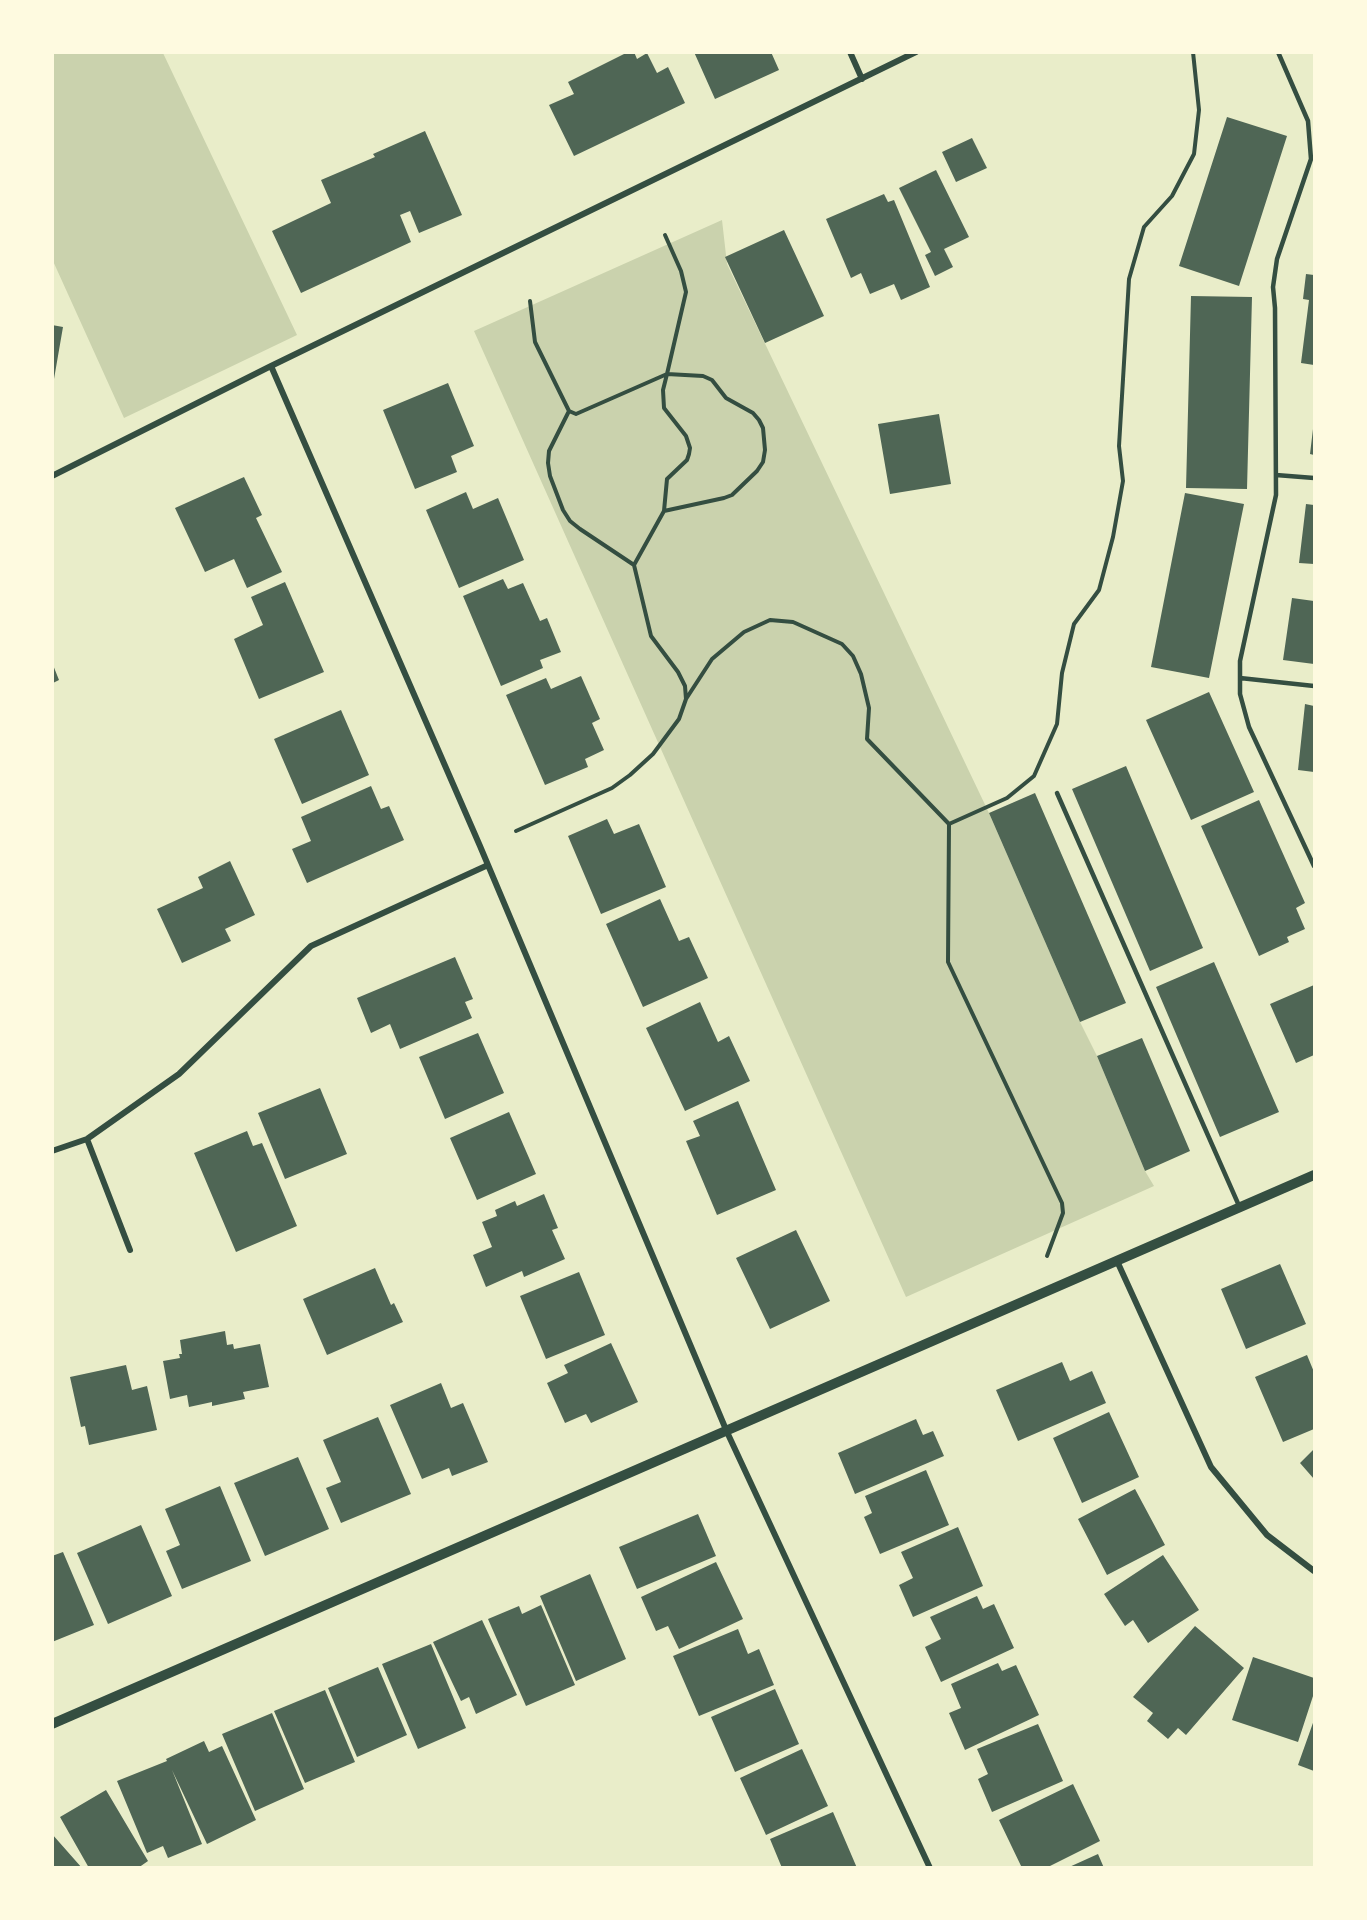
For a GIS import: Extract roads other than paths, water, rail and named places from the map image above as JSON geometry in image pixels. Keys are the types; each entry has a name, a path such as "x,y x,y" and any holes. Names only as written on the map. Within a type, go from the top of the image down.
{"street":[{"path":"850,52 862,79"},
{"path":"52,476 271,366 916,52"},
{"path":"271,366 488,866 728,1432 930,1868"},
{"path":"52,1151 87,1139 179,1074 310,946 488,866"},
{"path":"87,1139 130,1250"},
{"path":"52,1724 728,1432 1314,1175"},
{"path":"1117,1261 1211,1467 1266,1535 1314,1571"}],"lane":[{"path":"1278,52 1308,121 1311,159 1277,259 1273,287 1276,495 1240,661 1240,694 1249,727 1314,866"},
{"path":"1276,474 1314,478"},
{"path":"1240,678 1314,686"},
{"path":"1057,793 1240,1208"}]}
